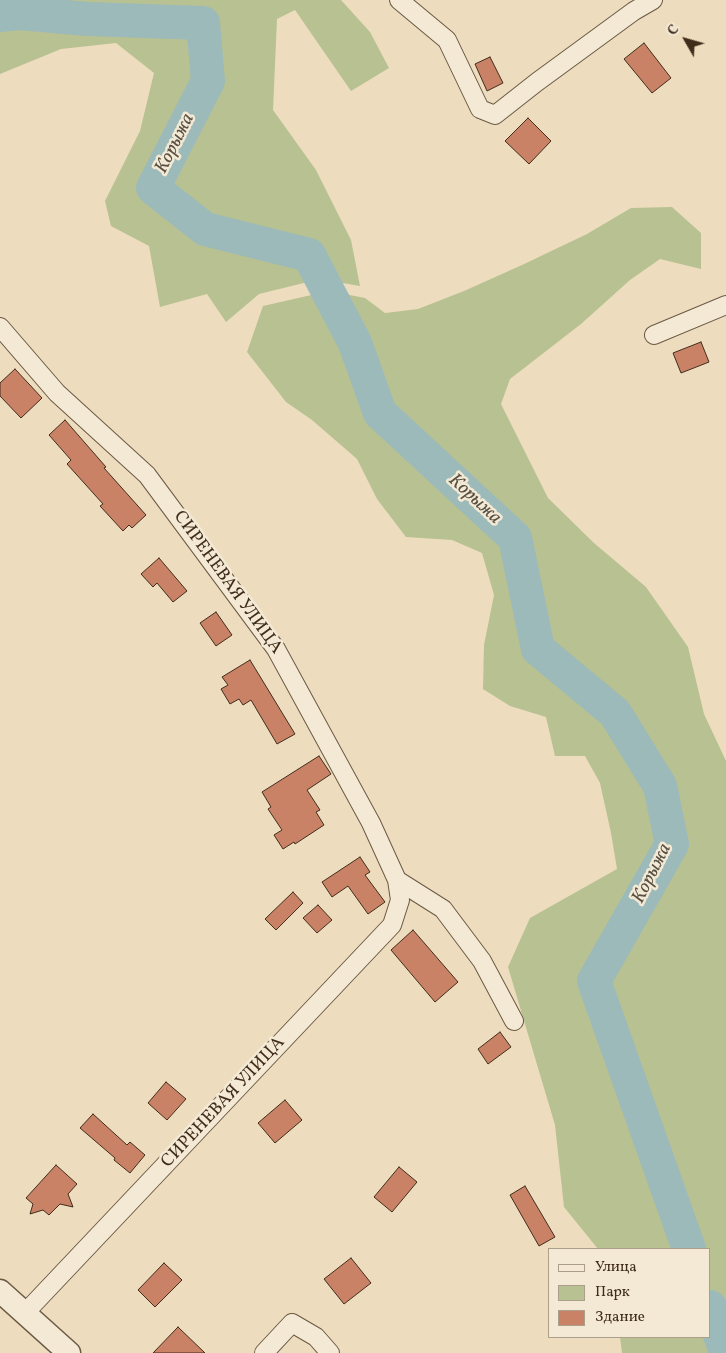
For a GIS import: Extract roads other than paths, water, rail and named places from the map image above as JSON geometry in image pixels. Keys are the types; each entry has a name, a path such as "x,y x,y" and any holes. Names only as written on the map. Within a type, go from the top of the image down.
{"street":[{"path":"399,0 447,40 480,109 495,115 545,76 653,0"},
{"path":"654,335 726,305"},
{"name":"СИРЕНЕВАЯ УЛИЦА","path":"0,327 57,393 147,474 276,649 371,823 397,880 400,900 392,925 24,1314"},
{"path":"397,880 443,909 482,961 514,1021"},
{"path":"0,1291 69,1353"},
{"path":"264,1353 292,1323 316,1337 330,1353"}],"waterway":[{"name":"Корыжа","path":"0,15 19,13 88,19 203,23 208,81 153,188 205,229 309,255 355,343 380,413 515,538 538,649 615,713 660,786 672,844 594,981 689,1248"},
{"name":"Корыжа","path":"711,1310 726,1352"}]}
